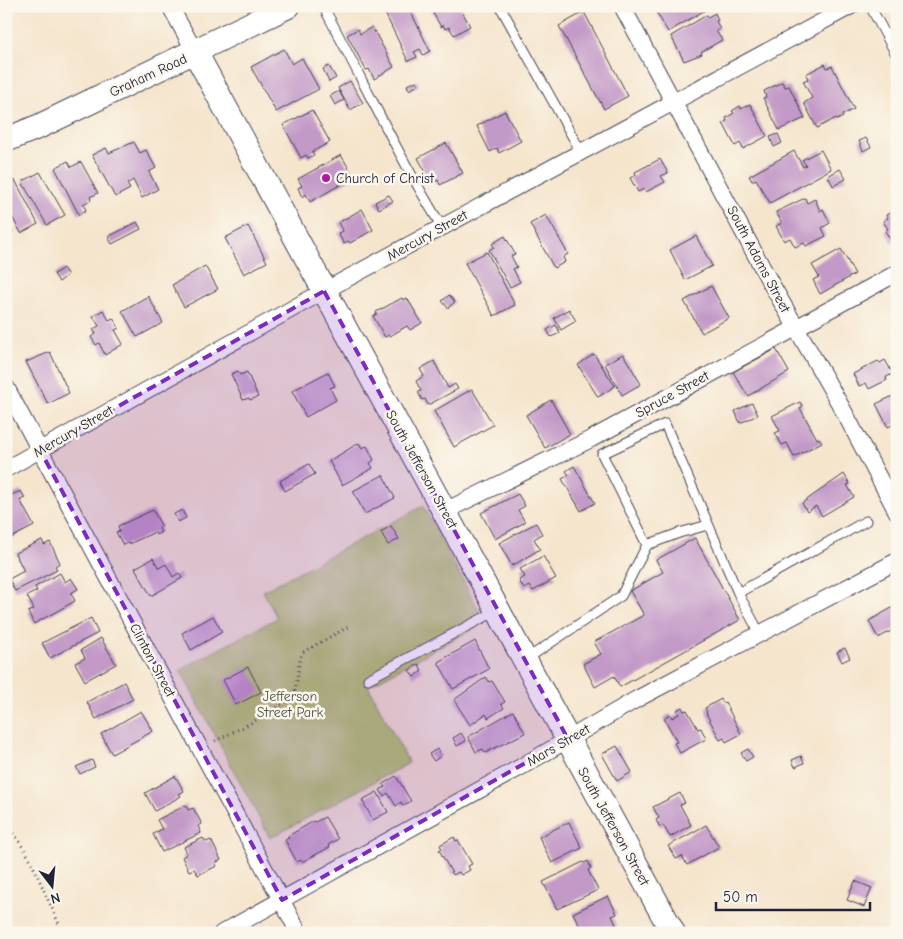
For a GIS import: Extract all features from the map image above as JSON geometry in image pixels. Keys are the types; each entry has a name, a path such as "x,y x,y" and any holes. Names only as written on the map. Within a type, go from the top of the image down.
{"street":[{"name":"South Jefferson Street","path":"170,6 673,933"},
{"name":"Graham Road","path":"6,140 40,126 288,6"},
{"name":"South Adams Street","path":"622,6 897,512"},
{"name":"Mercury Street","path":"6,469 324,291 673,102 829,12 851,6"},
{"name":"Spruce Street","path":"445,512 591,438 897,273"},
{"name":"Clinton Street","path":"6,387 300,933"},
{"name":"Mars Street","path":"222,933 637,699 897,561"}],"lane":[{"path":"323,6 387,131 442,227"},
{"path":"500,6 581,152"},
{"path":"870,6 897,56"},
{"path":"647,546 602,454 666,424 738,593 760,634"},
{"path":"738,593 866,521"},
{"path":"524,660 621,596 647,546 678,533 708,525"},
{"path":"368,679 498,610"}],"path":[{"path":"201,749 282,705 295,691 300,659 303,652 348,627"},
{"path":"6,820 30,859 63,933"}],"highlighted area":[{"path":"324,291 568,739 282,900 40,450"}],"green space":[{"name":"Jefferson Street Park","path":"423,506 485,622 368,686 409,763 270,838 180,670 277,618 263,591"}],"building":[{"path":"391,6 393,10 399,6 408,6 430,51 423,55 420,49 414,52 417,57 408,61 383,9"},
{"path":"429,6 459,6 470,26 454,35 449,27 445,29 443,25 441,27"},
{"path":"657,6 712,6 668,32 654,8"},
{"path":"584,12 628,96 604,109 559,26"},
{"path":"715,13 720,29 716,31 722,40 701,52 702,54 684,61 671,36 707,15 708,17"},
{"path":"372,27 394,67 374,79 369,69 366,70 347,35 358,29 360,34"},
{"path":"284,49 292,64 302,58 319,89 276,112 251,67"},
{"path":"825,64 827,68 832,66 854,109 842,115 843,117 837,120 836,118 817,128 804,103 812,98 803,81 808,79 806,74"},
{"path":"329,66 336,78 329,82 323,69"},
{"path":"350,81 363,103 350,110 338,88"},
{"path":"417,81 419,85 409,90 407,85"},
{"path":"782,82 785,87 789,86 805,118 779,130 763,98 766,97 764,91"},
{"path":"339,91 344,100 335,105 330,96"},
{"path":"750,104 767,136 743,149 740,143 735,146 723,123 727,121 726,118 734,113 732,111 740,106 741,109"},
{"path":"312,110 330,142 312,152 314,155 308,158 306,155 301,158 283,125"},
{"path":"505,111 521,141 499,153 497,148 490,152 477,126"},
{"path":"778,134 782,143 774,147 770,137"},
{"path":"866,138 871,147 863,151 859,141"},
{"path":"134,142 140,153 146,150 156,168 149,172 158,189 142,198 133,180 127,184 130,189 115,197 92,155 106,148 109,153"},
{"path":"446,143 463,173 440,185 438,180 432,183 418,158"},
{"path":"821,150 831,169 770,203 756,179 752,181 749,176 794,151 803,167 806,165 802,160"},
{"name":"Church of Christ","path":"341,155 354,177 310,202 306,194 302,197 298,188 302,186 298,179"},
{"path":"660,159 668,173 661,176 665,182 646,192 644,189 638,192 630,178 636,175 635,172"},
{"path":"68,161 71,167 81,162 98,193 90,197 91,200 83,204 86,210 79,215 55,168"},
{"path":"840,169 846,179 833,186 828,176"},
{"path":"40,172 65,215 47,225 22,182"},
{"path":"15,180 38,224 21,233 6,206 6,184"},
{"path":"389,195 393,201 379,209 375,202"},
{"path":"805,198 807,203 815,199 820,211 823,209 830,223 822,228 826,236 806,246 804,243 795,247 790,238 784,241 776,226 782,223 776,212"},
{"path":"362,209 373,230 350,243 348,241 344,244 338,233 343,231 338,223"},
{"path":"897,209 897,250 885,231 888,229 883,221 888,218 886,215"},
{"path":"546,215 568,254 563,257 565,262 554,268 530,224"},
{"path":"6,220 13,232 6,236"},
{"path":"137,222 141,229 112,244 108,237"},
{"path":"248,226 267,262 244,274 225,238"},
{"path":"505,236 515,254 511,256 517,267 513,269 520,282 510,287 489,250 494,247 492,244"},
{"path":"696,236 712,266 685,280 670,250"},
{"path":"841,249 855,274 820,294 813,280 819,277 812,265"},
{"path":"487,252 515,305 494,316 465,263"},
{"path":"205,266 218,289 184,307 172,285"},
{"path":"63,268 68,275 59,282 54,274"},
{"path":"711,286 729,318 702,333 684,301"},
{"path":"449,295 455,302 448,308 442,301"},
{"path":"148,296 163,323 137,337 122,311"},
{"path":"402,298 403,300 407,298 422,323 410,330 407,326 385,337 373,316 377,314 376,312"},
{"path":"569,309 576,321 561,330 554,318"},
{"path":"103,310 109,320 113,318 119,328 115,330 123,344 105,355 99,343 96,345 91,337 96,334 93,329 99,326 93,316"},
{"path":"556,325 560,333 551,337 547,330"},
{"path":"776,349 789,372 748,396 733,372"},
{"path":"50,352 69,393 48,404 26,362"},
{"path":"594,354 615,386 598,397 578,365"},
{"path":"623,354 641,384 622,395 605,364"},
{"path":"885,360 893,374 886,377 887,380 869,389 866,383 859,386 853,374 878,361 880,363"},
{"path":"434,361 448,388 455,384 458,389 428,405 425,399 422,400 418,392 421,391 416,381 424,376 420,369"},
{"path":"238,371 240,375 247,372 258,397 243,400 231,374"},
{"path":"328,372 335,386 330,388 336,400 306,417 292,391"},
{"path":"472,389 493,425 454,447 434,411"},
{"path":"897,394 897,423 888,427 876,404"},
{"path":"551,400 570,434 545,448 526,415"},
{"path":"800,402 803,406 800,408 817,439 819,438 822,442 794,457 787,443 782,445 775,433 780,431 772,416"},
{"path":"752,403 758,415 740,423 735,411"},
{"path":"359,443 362,448 367,446 374,460 370,463 373,468 342,485 329,461"},
{"path":"309,464 315,474 285,491 280,481"},
{"path":"574,466 595,503 581,511 562,479 569,475 566,471"},
{"path":"844,474 850,484 847,485 854,497 822,516 816,506 807,512 802,503"},
{"path":"383,475 395,498 365,514 353,491"},
{"path":"21,491 25,498 20,500 34,526 9,539 6,534 6,497"},
{"path":"518,494 525,506 518,510 525,522 495,539 481,513"},
{"path":"153,510 162,527 159,528 161,532 156,535 155,532 123,545 116,532 120,531 118,526"},
{"path":"182,510 186,518 178,522 174,514"},
{"path":"536,523 542,534 534,539 540,549 512,566 499,543"},
{"path":"391,526 399,539 388,545 381,532"},
{"path":"695,538 740,620 620,687 614,676 595,687 583,664 601,654 594,642 644,615 630,591 663,572 656,560"},
{"path":"42,540 44,545 50,542 60,563 55,566 57,570 15,591 9,579 24,571 15,553"},
{"path":"543,556 556,578 533,591 530,586 524,589 519,580 525,577 520,569"},
{"path":"153,558 159,568 166,564 173,577 179,573 182,578 151,596 135,568"},
{"path":"60,573 65,582 71,578 78,589 71,593 75,601 34,624 28,612 34,609 27,596 37,591 35,587"},
{"path":"897,605 897,628 878,638 869,621"},
{"path":"213,616 222,632 191,650 182,633"},
{"path":"91,618 98,633 50,658 42,643"},
{"path":"101,638 116,664 85,681 75,663 85,658 81,650"},
{"path":"475,641 489,669 453,689 438,662"},
{"path":"845,648 850,658 842,662 837,652"},
{"path":"419,664 422,671 414,677 409,670"},
{"path":"248,667 261,692 236,705 223,680"},
{"path":"486,677 489,682 492,681 505,702 501,704 504,708 488,718 486,714 470,725 454,700"},
{"path":"124,682 133,699 96,719 87,702"},
{"path":"721,699 723,703 725,702 741,734 726,742 724,738 720,740 705,708"},
{"path":"682,707 684,711 687,710 698,729 701,728 706,739 680,753 674,743 677,742 664,718 670,714 672,718 679,714 677,710"},
{"path":"141,711 153,731 112,754 101,734"},
{"path":"513,711 525,733 485,753 483,749 476,752 468,737"},
{"path":"461,733 466,741 457,746 453,738"},
{"path":"617,746 632,772 617,781 602,754"},
{"path":"437,749 441,756 434,761 429,754"},
{"path":"748,749 753,757 746,761 741,753"},
{"path":"801,756 804,763 795,767 792,760"},
{"path":"92,760 95,767 80,774 76,767"},
{"path":"175,776 184,791 179,794 181,796 155,811 145,793"},
{"path":"396,776 411,801 403,806 401,802 396,806 388,793 384,796 380,790 385,787 383,784"},
{"path":"377,792 388,812 373,820 362,800"},
{"path":"680,793 685,803 680,805 691,825 670,837 663,825 660,827 656,820 659,818 653,807"},
{"path":"186,805 188,810 193,808 202,824 198,826 201,833 162,852 153,834 162,829 157,820"},
{"path":"325,817 338,839 328,845 330,847 302,862 301,860 297,862 285,840 289,838 288,836 314,821"},
{"path":"569,822 582,848 552,863 539,837"},
{"path":"706,825 719,847 687,865 682,856 676,859 668,846"},
{"path":"454,837 456,841 458,840 472,864 468,866 470,870 461,875 459,872 453,875 439,850 442,849 440,845"},
{"path":"203,838 206,842 211,840 221,860 215,863 217,866 198,875 194,869 189,871 182,857 187,854 184,847"},
{"path":"588,861 591,868 588,870 598,890 557,909 543,882"},
{"path":"855,881 872,888 864,907 847,900"},
{"path":"608,896 617,914 612,916 617,927 604,933 583,933 573,913"}],"place":[{"name":"Church of Christ","path":"326,178"}]}
